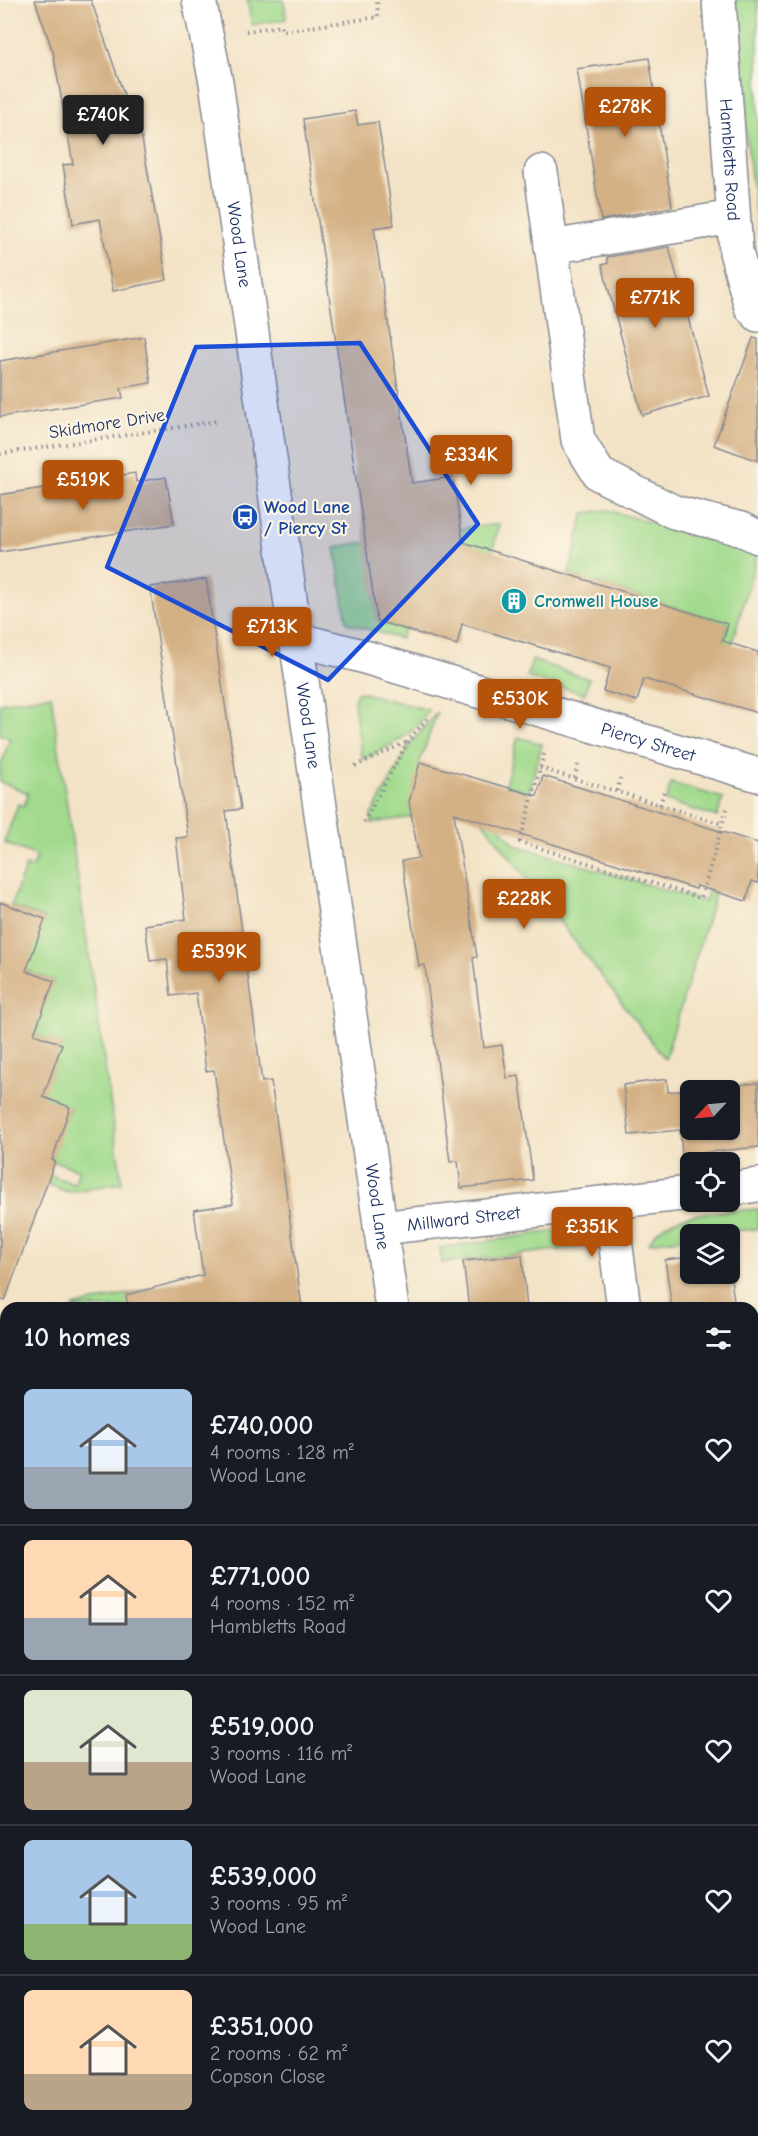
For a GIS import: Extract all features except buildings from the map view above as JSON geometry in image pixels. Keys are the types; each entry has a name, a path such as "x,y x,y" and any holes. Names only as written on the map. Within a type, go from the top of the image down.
{"street":[{"name":"Wood Lane","path":"200,0 216,82 391,1302"},
{"name":"Hambletts Road","path":"720,0 736,252 751,307 758,315"},
{"path":"541,172 578,440 598,474 674,512 741,530 758,537"},
{"path":"551,247 733,217"},
{"name":"Piercy Street","path":"295,639 358,655 758,775"},
{"path":"740,1187 758,1185"},
{"name":"Millward Street","path":"380,1228 680,1194"},
{"path":"610,1202 623,1302"}],"path":[{"path":"243,31 281,26 283,31 378,17 377,0"},
{"name":"Skidmore Drive","path":"0,454 219,421"},
{"path":"363,823 408,741 430,714"},
{"path":"355,766 408,741"},
{"path":"547,746 520,842 701,898 729,800"},
{"path":"540,768 722,824"},
{"path":"0,1129 6,1128"}],"highlighted area":[{"path":"360,343 478,524 328,680 107,567 196,347"}],"green space":[{"path":"247,0 284,0 286,19 252,25"},
{"path":"735,0 758,0 758,233 737,60"},
{"path":"607,510 758,553 719,688 710,686 728,624 569,575 584,513"},
{"path":"499,524 492,553 433,532"},
{"path":"367,542 377,621 404,629 401,639 347,623 335,547"},
{"path":"532,660 589,679 585,694 527,677"},
{"path":"357,692 428,710 423,719 408,734 362,760 354,702"},
{"path":"51,695 122,1183 68,1192 0,1166 0,1156 74,1184 79,1170 46,1158 60,1119 66,1120 70,1108 37,1095 62,1045 28,1032 54,981 21,969 45,919 11,906 26,866 32,868 37,856 4,843 18,804 24,806 28,793 0,782 0,767 10,739 0,734 0,703"},
{"path":"437,712 420,762 412,817 372,823 371,815 412,742"},
{"path":"518,737 542,744 529,792 505,785"},
{"path":"671,783 723,798 717,817 666,801"},
{"path":"483,807 515,845 705,902 723,843 722,871 665,1059 480,818"},
{"path":"758,1209 758,1229 740,1230 740,1224 680,1224 680,1238 649,1243 657,1231 682,1217"},
{"path":"562,1230 584,1247 442,1263 440,1248"},
{"path":"183,1281 186,1302 94,1302"}],"place":[{"name":"Wood Lane / Piercy St","path":"245,517"},
{"name":"Cromwell House","path":"514,601"}]}
